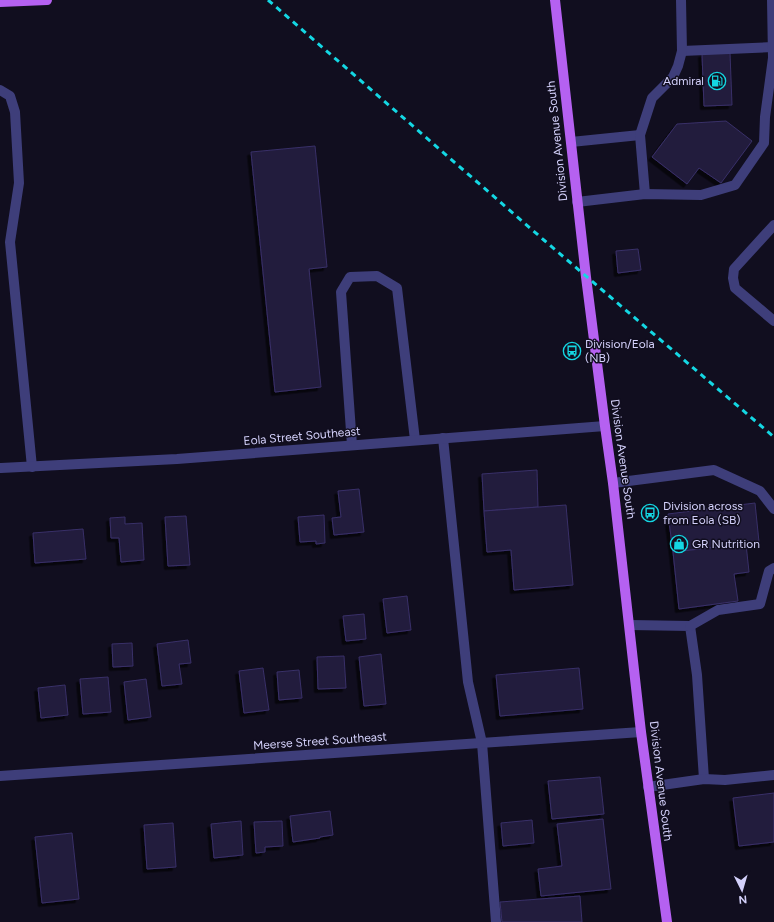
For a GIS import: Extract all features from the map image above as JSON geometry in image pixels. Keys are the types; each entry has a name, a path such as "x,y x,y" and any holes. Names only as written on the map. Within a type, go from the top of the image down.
{"main road":[{"path":"0,2 47,0"},
{"name":"Division Avenue South","path":"555,0 577,202 613,483 648,788 667,922"}],"street":[{"path":"645,194 640,135 652,98 673,77 678,66 682,51 681,0"},
{"path":"577,202 645,194 701,195 735,185 764,143 765,117 774,58 772,0"},
{"path":"682,51 773,47"},
{"path":"0,90 10,96 15,112 19,183 10,242 32,467"},
{"path":"571,142 640,135"},
{"path":"774,224 734,269 733,278 735,288 774,321"},
{"path":"352,445 341,292 350,277 377,276 397,288 415,440"},
{"name":"Eola Street Southeast","path":"1,468 177,459 605,426"},
{"path":"443,438 468,682 482,743 496,922"},
{"path":"613,483 714,470 760,491 774,509"},
{"path":"630,625 690,626 718,610 760,604 769,571 774,568"},
{"path":"690,626 697,675 704,779"},
{"name":"Meerse Street Southeast","path":"0,776 642,732"},
{"path":"648,788 704,779 725,780 774,775"}],"building":[{"path":"730,53 732,105 704,106 702,54"},
{"path":"726,121 752,141 721,183 699,168 687,184 652,157 677,124"},
{"path":"315,146 327,267 309,269 321,387 275,392 251,152"},
{"path":"638,249 641,270 618,273 616,251"},
{"path":"537,470 538,507 484,511 482,474"},
{"path":"359,489 364,532 334,535 332,518 341,517 338,491"},
{"path":"755,503 759,542 673,552 668,514"},
{"path":"566,505 573,585 514,590 511,550 487,552 484,511"},
{"path":"324,515 325,543 316,544 316,541 300,542 298,517"},
{"path":"186,516 190,565 168,566 165,517"},
{"path":"125,517 125,524 142,523 144,560 121,562 119,538 111,538 110,518"},
{"path":"83,529 86,559 35,563 33,533"},
{"path":"746,544 749,572 734,574 738,601 679,609 673,552"},
{"path":"407,596 411,630 387,633 383,599"},
{"path":"364,614 366,639 346,641 343,616"},
{"path":"188,640 191,663 179,664 182,684 162,686 157,644"},
{"path":"132,643 133,666 113,667 112,644"},
{"path":"381,654 386,704 364,706 359,657"},
{"path":"344,656 346,688 318,689 317,657"},
{"path":"263,668 269,710 244,713 239,671"},
{"path":"579,668 583,709 500,716 496,675"},
{"path":"299,670 302,698 279,700 277,672"},
{"path":"108,677 111,712 83,714 80,679"},
{"path":"146,679 151,717 128,720 124,682"},
{"path":"65,685 68,715 41,718 38,688"},
{"path":"600,777 604,814 552,819 548,781"},
{"path":"774,793 774,842 739,846 733,798"},
{"path":"330,811 333,835 293,842 290,816"},
{"path":"603,819 611,889 541,896 538,869 562,866 557,824"},
{"path":"532,820 534,843 503,846 501,823"},
{"path":"241,821 243,855 214,858 211,824"},
{"path":"282,821 283,846 265,847 265,852 256,853 254,822"},
{"path":"173,823 176,867 147,869 144,825"},
{"path":"72,833 79,899 42,903 35,837"},
{"path":"580,896 582,922 502,922 500,902"}],"railway":[{"path":"268,0 545,241 774,437"}],"place":[{"name":"Admiral","path":"717,81"},
{"name":"Division/Eola (NB)","path":"572,351"},
{"name":"Division across from Eola (SB)","path":"650,513"},
{"name":"GR Nutrition","path":"679,544"}]}
